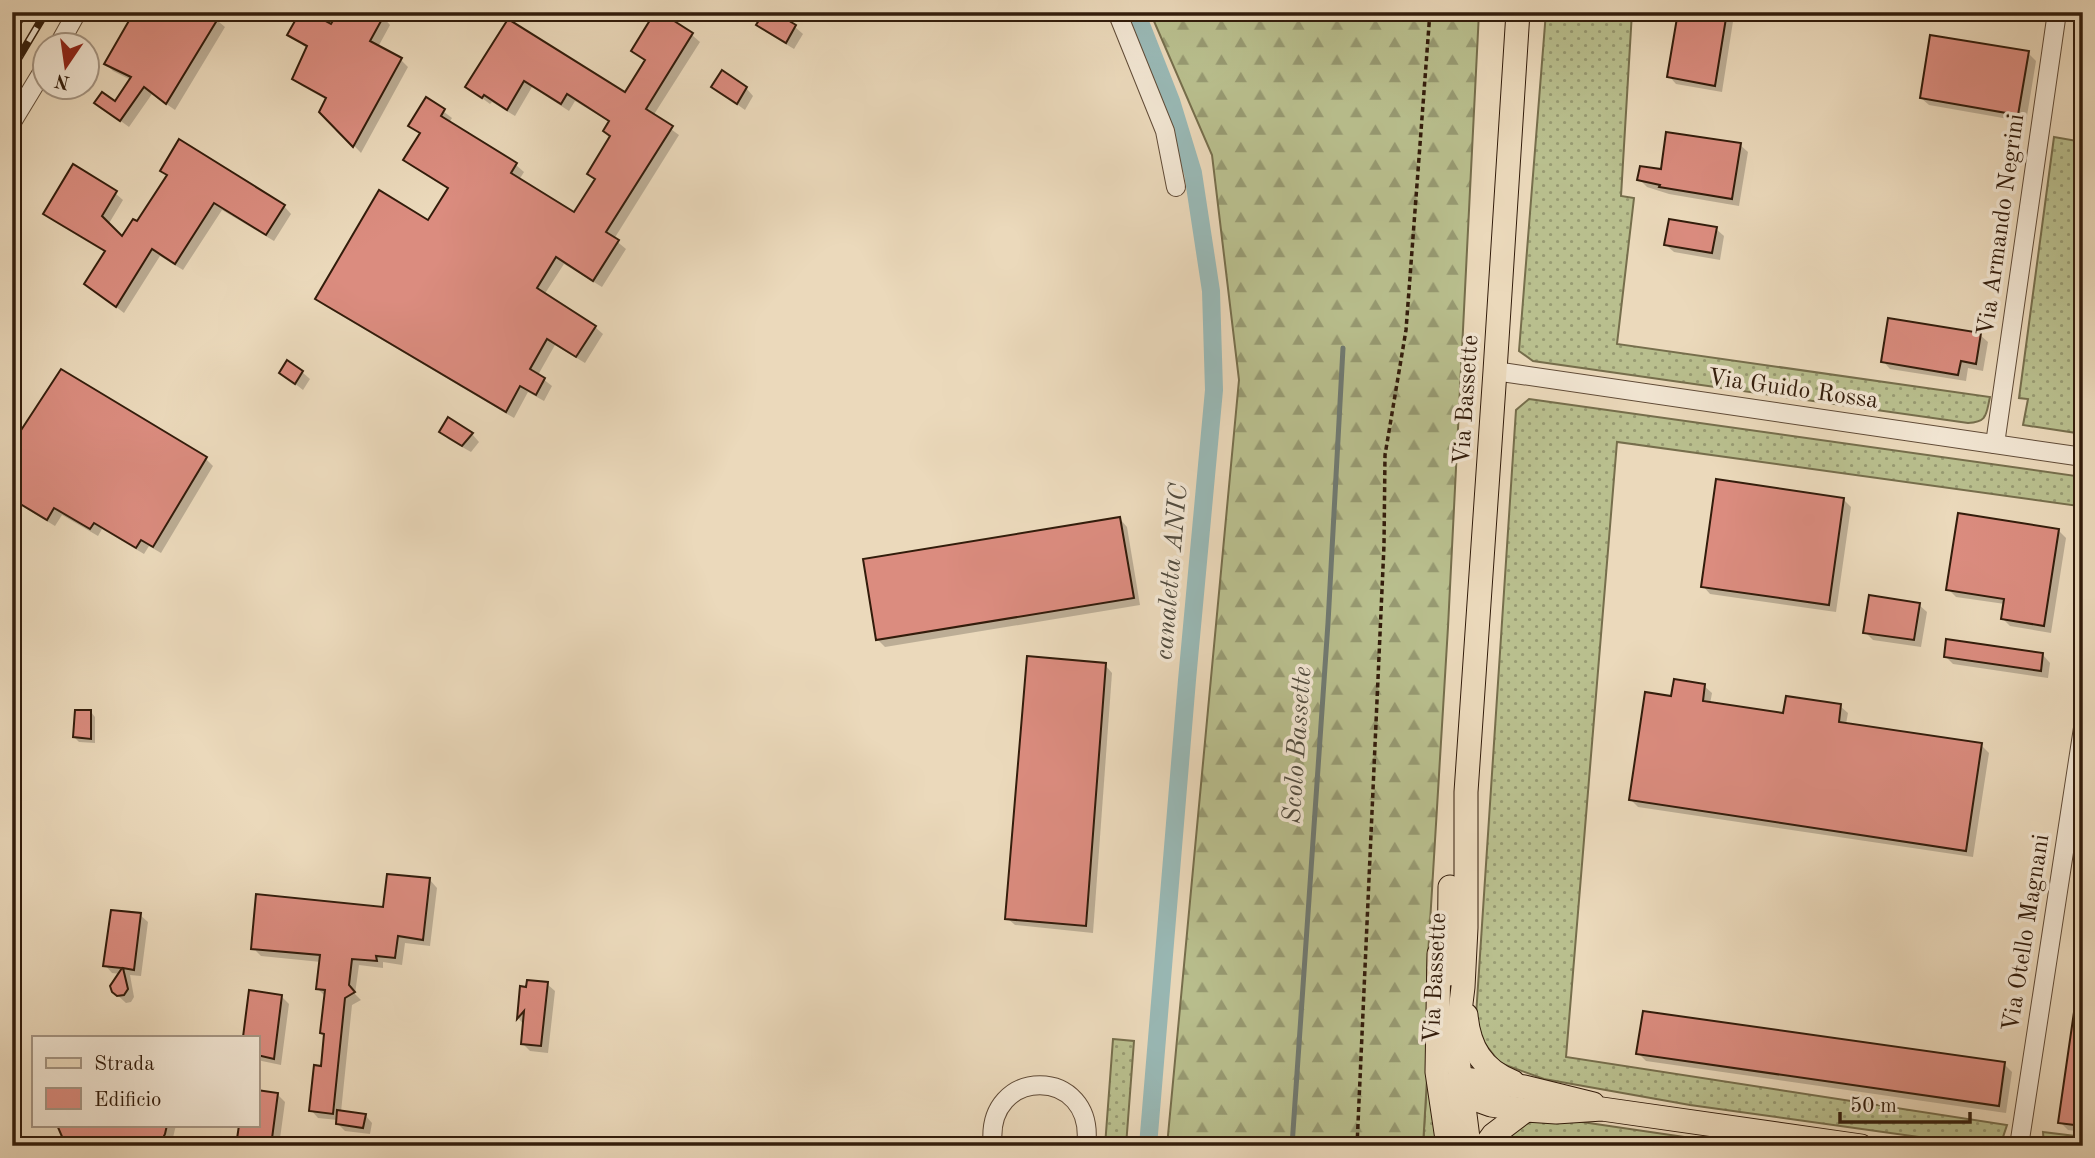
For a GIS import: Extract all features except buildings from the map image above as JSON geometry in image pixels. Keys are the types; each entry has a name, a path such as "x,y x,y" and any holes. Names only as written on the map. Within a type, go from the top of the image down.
{"main road":[{"name":"Via Bassette","path":"1469,1146 1457,1044 1466,928 1466,792 1518,12"},
{"name":"Via Bassette","path":"1448,1146 1437,1072 1439,947 1466,792"},
{"name":"Via Bassette","path":"1450,887 1448,1071 1461,1085"},
{"path":"1463,987 1468,1033 1477,1055 1489,1069 1524,1087"},
{"name":"Via Bassette","path":"1458,1146 1450,1100 1461,1085"},
{"path":"1602,1109 1588,1102 1524,1087 1461,1085 1466,1096 1492,1105 1556,1112 1602,1109 1861,1146"},
{"path":"1485,1146 1493,1135 1526,1110"}],"street":[{"path":"66,32 77,12"},
{"path":"1117,12 1165,131 1176,187"},
{"name":"Via Armando Negrini","path":"1995,444 2057,12"},
{"path":"12,122 32,89"},
{"name":"Via Guido Rossa","path":"1496,371 2083,457"},
{"name":"Via Otello Magnani","path":"2019,1146 2083,728"},
{"path":"993,1146 995,1114 1004,1100 1017,1090 1033,1084 1050,1085 1065,1092 1078,1103 1085,1116 1088,1131 1086,1146"}],"path":[{"path":"1357,1146 1384,545 1385,455 1406,330 1430,12"}],"green space":[{"path":"1150,12 1479,12 1448,627 1427,972 1428,1062 1423,1146 1167,1146 1239,380 1212,155"},
{"path":"1546,12 1632,12 1621,196 1634,198 1617,344 1990,397 1983,419 1968,423 1533,361 1519,351"},
{"path":"2054,137 2083,142 2083,434 2023,425 2028,399 2019,398"},
{"path":"1529,399 2083,477 2083,545 2075,544 2079,506 1617,442 1566,1057 2007,1125 2000,1146 1983,1146 1690,1105 1544,1079 1500,1063 1475,1031 1516,410"},
{"path":"1113,1039 1134,1041 1126,1146 1105,1146"},
{"path":"1428,1062 1440,1146 1423,1146"},
{"path":"1530,1122 1582,1122 1746,1146 1498,1146 1509,1131"},
{"path":"2043,1132 2083,1137 2083,1146 2044,1146"}],"waterway":[{"name":"canaletta ANIC","path":"1136,12 1171,101 1193,173 1211,291 1214,390 1148,1146"},
{"name":"Scolo Bassette","path":"1292,1146 1328,623 1343,348"}],"railway":[{"path":"12,33 24,12"},
{"path":"12,69 46,12"}]}
